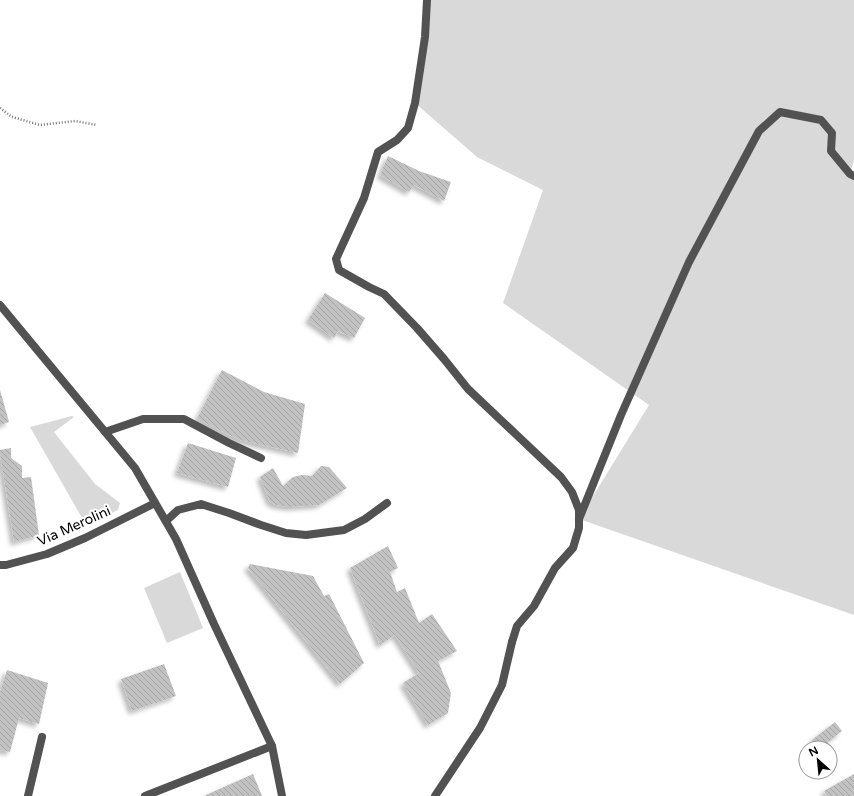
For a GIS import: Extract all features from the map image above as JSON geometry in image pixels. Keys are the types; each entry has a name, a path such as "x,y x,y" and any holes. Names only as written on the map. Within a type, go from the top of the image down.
{"street":[{"path":"427,0 425,37 415,103 408,128 396,140 378,152 364,198 336,259 339,270 384,294 417,328 468,389 561,477 572,492 579,510 579,528 573,548 555,568 534,606 517,626 502,685 480,728 435,796"},
{"path":"579,519 621,415 689,262 759,131 780,112 821,120 832,133 831,151 850,174 854,176"},
{"path":"0,305 135,468 166,521 176,539 214,624 272,746 282,796"},
{"path":"105,432 143,419 184,419 261,458"},
{"name":"Via Merolini","path":"0,565 6,565 47,554 85,538 110,524 155,503"},
{"path":"166,521 178,510 201,504 286,533 306,535 344,530 365,519 387,503"},
{"path":"28,796 42,737"},
{"path":"145,796 272,746"}],"path":[{"path":"0,108 12,117 40,125 75,121 97,124"}],"shaded area":[{"path":"427,0 854,0 854,161 850,174 854,176 854,615 579,519 649,405 503,303 543,190 477,157 415,103"},
{"path":"72,416 74,417 54,432 95,484 120,503 118,510 86,525 30,427"},
{"path":"180,572 203,628 167,643 144,588"}],"building":[{"path":"388,156 419,171 451,182 444,201 414,185 409,192 380,175"},
{"path":"325,293 365,318 354,338 338,331 334,338 308,320"},
{"path":"222,370 264,392 305,404 298,453 240,440 197,419"},
{"path":"0,390 9,422 0,425"},
{"path":"188,443 236,458 228,487 177,473"},
{"path":"11,448 11,458 22,466 22,478 31,477 39,535 14,542 0,454 0,450"},
{"path":"321,466 329,467 347,488 319,505 289,507 276,505 270,502 260,477 273,468 283,486 293,477 302,475 312,476"},
{"path":"388,546 398,568 390,572 397,592 405,588 419,623 432,614 457,651 438,661 451,693 448,713 428,725 403,683 419,673 395,635 380,645 350,568"},
{"path":"250,564 313,576 324,596 329,594 364,663 340,684 248,568"},
{"path":"164,664 176,696 132,711 121,679"},
{"path":"7,670 48,683 39,724 19,718 10,752 0,750 0,692"},
{"path":"835,722 842,731 831,740 812,740"},
{"path":"253,774 262,796 206,796 206,795"},
{"path":"854,774 854,796 827,796 824,791"}]}
